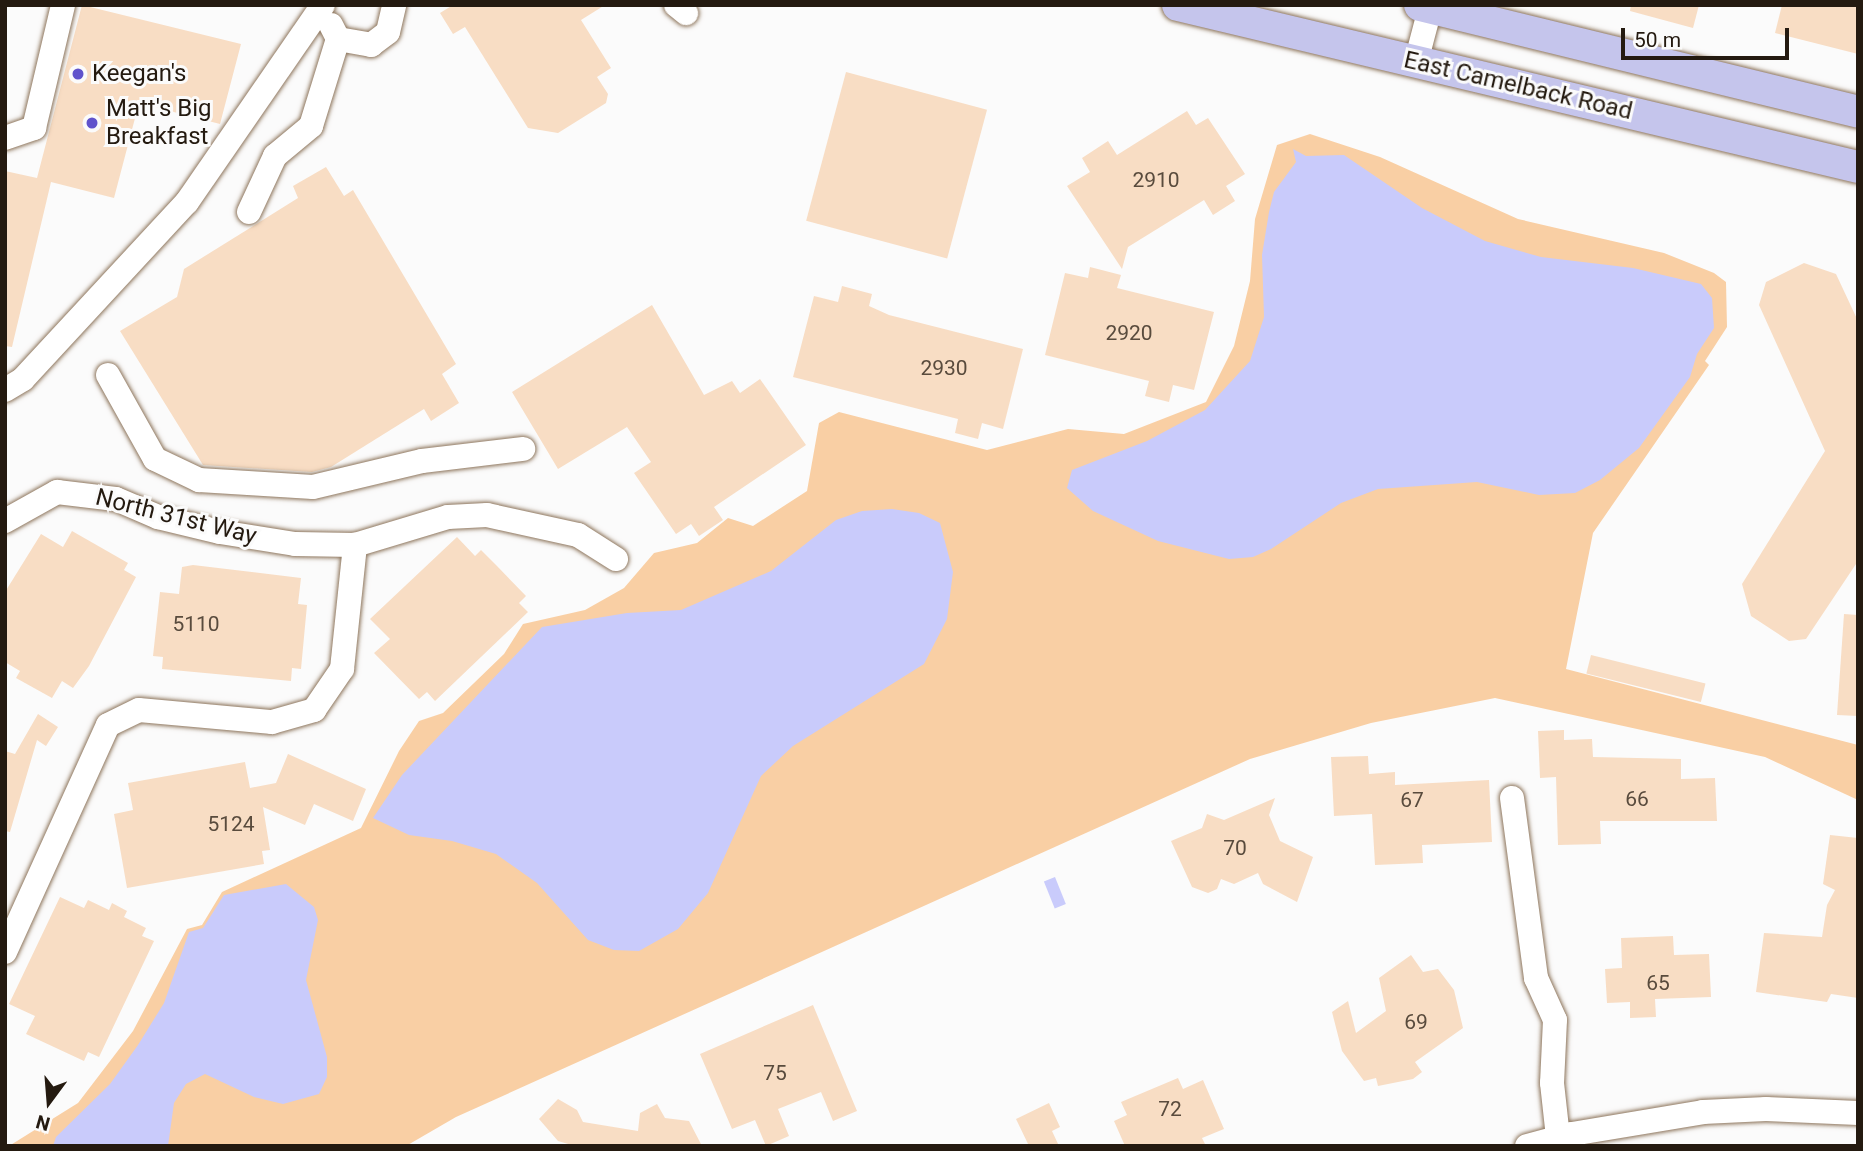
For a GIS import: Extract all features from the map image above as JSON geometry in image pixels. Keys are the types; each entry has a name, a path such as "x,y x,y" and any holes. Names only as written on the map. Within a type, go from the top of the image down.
{"main road":[{"name":"East Camelback Road","path":"1178,5 1858,167"},
{"path":"1427,6 1858,112"}],"street":[{"path":"5,138 34,128 63,5"},
{"path":"5,390 23,379 187,202 318,6 338,38 371,45 388,32 394,5"},
{"path":"1416,62 1427,6"},
{"path":"249,212 275,156 311,126 338,38"},
{"path":"108,375 155,459 198,480 313,487 422,461 523,449"},
{"name":"North 31st Way","path":"5,521 57,492 116,499 158,517 220,532 295,544 355,545 448,517 487,515 578,535 616,559"},
{"path":"5,952 108,725 139,710 272,722 314,710 342,669 355,545"},
{"path":"1512,799 1536,978 1555,1020 1552,1083 1558,1137"},
{"path":"1527,1146 1558,1137 1703,1112 1766,1109 1858,1113"}],"shaded area":[{"path":"1310,134 1380,157 1518,219 1664,253 1714,273 1726,282 1727,327 1705,361 1709,365 1593,533 1566,669 1858,745 1858,800 1765,757 1495,698 1371,723 1250,759 456,1117 406,1146 9,1146 78,1103 133,1031 187,929 202,925 222,892 361,828 399,751 419,721 443,713 504,654 523,624 585,610 624,588 654,553 697,543 728,518 753,526 807,491 819,423 839,412 987,450 1068,429 1124,434 1206,402 1234,346 1250,281 1255,219 1277,145"}],"water":[{"path":"1293,149 1306,156 1344,155 1422,208 1485,241 1541,257 1633,268 1701,284 1712,298 1714,328 1697,354 1690,377 1639,448 1600,480 1575,493 1539,495 1477,482 1378,489 1341,503 1271,549 1253,557 1229,559 1158,541 1093,511 1067,488 1072,470 1147,441 1205,410 1250,361 1264,317 1262,255 1269,212 1274,192 1296,162"},
{"path":"892,509 919,513 940,523 953,572 947,619 924,664 793,746 761,776 708,893 678,929 639,951 614,950 588,940 537,883 496,854 452,841 409,835 373,818 402,775 542,627 627,613 681,610 771,571 836,520 862,511"},
{"path":"1055,877 1066,904 1055,908 1044,881"},
{"path":"286,884 314,907 318,920 306,980 327,1057 327,1077 319,1094 283,1104 254,1097 205,1074 186,1084 174,1103 168,1146 53,1146 56,1137 110,1084 138,1045 164,1003 189,932 203,928 224,895"}],"building":[{"path":"82,5 241,44 220,124 139,103 114,198 51,182 12,347 5,346 5,171 37,178"},
{"path":"453,5 605,5 581,20 611,68 597,77 608,94 606,103 558,133 528,128 465,27 453,34 440,13"},
{"path":"1631,5 1699,5 1693,28 1630,11"},
{"path":"1782,5 1858,5 1858,54 1775,33"},
{"path":"846,72 987,110 947,259 806,221"},
{"path":"1187,111 1196,125 1208,118 1245,174 1226,186 1235,201 1213,215 1204,200 1128,247 1122,269 1067,186 1090,172 1082,158 1108,141 1117,155"},
{"path":"326,167 344,196 353,190 456,364 442,374 459,403 431,421 424,409 331,467 312,472 203,465 120,331 177,297 184,269 298,198 293,186"},
{"path":"1804,263 1836,274 1858,321 1858,561 1806,639 1789,641 1751,616 1742,584 1825,451 1759,305 1766,282"},
{"path":"1090,267 1121,275 1117,288 1214,312 1194,390 1173,385 1169,402 1145,396 1149,381 1045,355 1065,273 1088,278"},
{"path":"842,286 872,294 869,306 889,315 1023,349 1003,429 982,423 978,439 955,433 958,419 793,377 814,296 838,302"},
{"path":"652,305 704,395 732,381 740,393 760,379 806,445 714,507 723,520 699,536 691,524 676,534 634,473 651,462 627,427 558,469 512,392"},
{"path":"72,531 128,563 124,570 136,577 89,666 73,688 62,681 52,698 16,678 20,671 5,662 5,592 41,534 63,547"},
{"path":"457,537 475,556 481,550 526,596 519,603 528,612 435,701 427,692 419,699 374,653 390,639 370,619"},
{"path":"193,565 301,578 298,604 307,605 301,669 292,668 291,681 162,669 163,657 153,656 160,592 179,594 182,567"},
{"path":"1844,614 1858,615 1858,716 1837,715"},
{"path":"1591,655 1705,684 1701,702 1586,673"},
{"path":"38,714 58,727 46,746 37,740 10,832 5,831 5,751 15,754"},
{"path":"1564,730 1564,740 1592,739 1593,757 1681,759 1681,779 1715,778 1717,821 1600,821 1601,844 1558,845 1556,777 1540,778 1538,731"},
{"path":"288,754 366,789 353,821 314,804 305,825 263,807 270,850 262,851 264,864 127,888 114,814 133,810 128,783 245,762 250,788 276,783"},
{"path":"1368,756 1369,774 1395,772 1395,785 1489,780 1492,842 1422,845 1423,863 1375,865 1372,814 1334,816 1331,757"},
{"path":"1275,798 1269,815 1280,841 1313,857 1297,902 1263,884 1258,873 1234,884 1221,879 1217,889 1208,893 1192,887 1171,841 1202,828 1207,814 1224,820"},
{"path":"1830,835 1858,838 1858,998 1831,994 1827,1002 1756,992 1764,933 1822,937 1827,905 1835,890 1823,884"},
{"path":"60,897 84,908 88,900 109,910 112,903 127,911 124,917 146,928 142,936 154,941 99,1057 88,1052 84,1061 26,1034 35,1016 9,1004"},
{"path":"1673,936 1674,955 1709,954 1711,997 1655,999 1656,1017 1630,1018 1630,1002 1607,1003 1605,969 1622,968 1621,938"},
{"path":"1411,955 1423,972 1438,969 1454,990 1463,1028 1415,1062 1422,1072 1413,1079 1378,1086 1376,1078 1364,1081 1342,1051 1332,1012 1348,1001 1356,1033 1386,1011 1379,978"},
{"path":"813,1005 857,1111 833,1121 821,1092 778,1109 789,1136 766,1146 755,1120 732,1129 700,1054"},
{"path":"1178,1078 1183,1089 1203,1080 1224,1129 1202,1138 1206,1146 1125,1146 1114,1121 1127,1115 1121,1102"},
{"path":"558,1099 577,1110 583,1122 638,1131 640,1113 657,1104 665,1118 689,1121 702,1146 575,1146 558,1141 539,1119"},
{"path":"1049,1103 1060,1127 1052,1131 1059,1146 1029,1146 1016,1119"}],"place":[{"name":"Keegan's","path":"78,74"},
{"name":"Matt's Big Breakfast","path":"92,123"}]}
